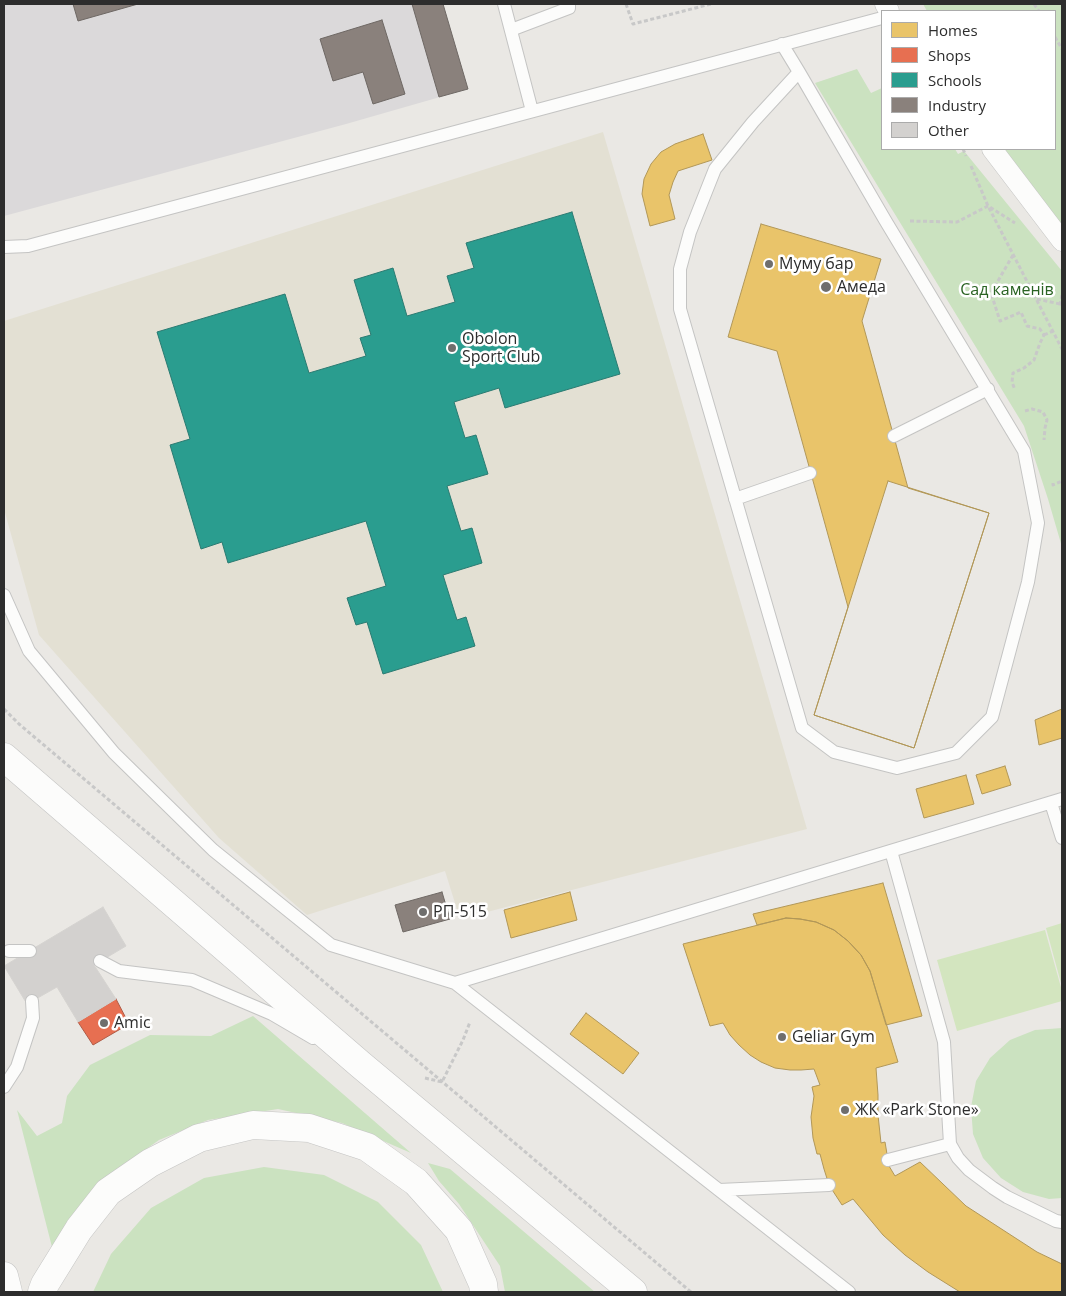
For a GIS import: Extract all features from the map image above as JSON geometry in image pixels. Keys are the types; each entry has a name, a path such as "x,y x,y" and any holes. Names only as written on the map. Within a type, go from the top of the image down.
{"main road":[{"path":"4,758 361,1065 633,1292"},
{"path":"42,1292 79,1229 108,1192 150,1164 199,1138 253,1125 309,1128 367,1147 416,1182 459,1230 484,1292"},
{"path":"4,1276 8,1292"}],"street":[{"path":"993,150 1062,241"}],"lane":[{"path":"504,4 532,111"},
{"path":"511,30 569,8 569,4"},
{"path":"4,247 28,246 881,18"},
{"path":"782,44 799,72 885,220 1024,451 1038,523 1028,582 992,717 956,753 897,768 834,752 802,728 680,309 680,269 690,232 715,170 753,122 799,72"},
{"path":"894,436 988,390"},
{"path":"735,499 810,473"},
{"path":"4,595 29,651 114,752 213,850 331,945 455,983 849,1292"},
{"path":"455,983 1056,801 1062,838"},
{"path":"891,851 944,1042 950,1144 958,1158 969,1170 993,1188 1007,1197 1056,1221 1062,1222"},
{"path":"9,953 30,951"},
{"path":"100,961 119,971 192,980 272,1014 361,1065"},
{"path":"4,1087 17,1067 33,1018 32,1001"},
{"path":"888,1160 950,1144"},
{"path":"719,1190 829,1185"}],"path":[{"path":"626,4 633,24 711,4"},
{"path":"963,150 988,206 1062,349"},
{"path":"885,220 957,222 988,206"},
{"path":"988,206 1019,226"},
{"path":"1013,255 991,293 1000,321 1021,312 1027,326 1040,329 1044,335"},
{"path":"1037,299 1061,304 1062,295"},
{"path":"1016,391 1012,382 1014,373 1034,360 1044,335 1053,331"},
{"path":"1022,406 1025,412 1032,410 1043,412 1047,420 1044,446"},
{"path":"1051,477 1054,485 1062,481"},
{"path":"4,710 690,1292"},
{"path":"442,1082 463,1040 478,1001"},
{"path":"424,1078 442,1082"}],"shaded area":[{"path":"4,4 443,4 468,89 346,124 4,216"},
{"path":"603,132 807,829 460,919 445,871 307,915 219,838 39,635 4,509 4,321"}],"green space":[{"path":"923,4 1062,4 1062,233 1004,150 1056,150 1056,10 926,10"},
{"name":"Сад каменів","path":"857,69 871,93 881,88 881,150 956,150 958,154 964,151 1062,271 1062,547 1024,426 815,83"},
{"path":"1062,923 1062,987 1046,928"},
{"path":"1045,930 1062,991 1062,1001 957,1031 937,960"},
{"path":"253,1016 411,1153 342,1123 278,1109 208,1120 159,1140 107,1177 52,1247 17,1110 37,1136 62,1123 67,1096 90,1065 150,1035 211,1036"},
{"path":"1062,1028 1062,1198 1049,1199 1023,1192 1001,1178 983,1158 973,1134 971,1107 976,1081 990,1058 1010,1040 1035,1030"},
{"path":"428,1163 450,1169 595,1292 505,1292 500,1266 459,1204 439,1181"},
{"path":"264,1167 324,1175 378,1202 421,1245 443,1292 93,1292 111,1254 151,1208 204,1178"}],"building: Homes":[{"path":"703,134 712,160 678,171 669,195 675,219 650,226 642,194 644,179 651,164 661,152 675,144"},
{"path":"761,224 881,259 862,321 908,488 989,513 914,748 814,715 848,607 777,351 728,337"},
{"path":"888,481 989,513 914,748 814,715"},
{"path":"1062,709 1062,738 1039,745 1035,720"},
{"path":"1005,766 1011,785 982,794 976,775"},
{"path":"966,775 974,804 924,818 916,789"},
{"path":"883,883 922,1016 886,1025 870,971 861,955 848,941 834,930 816,922 786,918 757,925 753,914"},
{"path":"570,892 577,920 511,938 504,910"},
{"name":"ЖК «Park Stone»","path":"786,918 816,922 834,930 861,955 870,971 898,1062 876,1068 881,1143 885,1142 889,1166 895,1176 920,1162 966,1206 1037,1252 1062,1264 1062,1292 960,1292 905,1255 883,1235 853,1199 842,1205 829,1185 813,1138 811,1117 814,1096 812,1087 820,1085 814,1069 790,1070 775,1068 750,1055 730,1035 723,1023 710,1026 683,944"},
{"path":"586,1013 639,1053 623,1074 570,1034"}],"building: Shops":[{"name":"Amic","path":"116,999 129,1024 93,1045 78,1022"}],"building: Schools":[{"path":"572,212 620,374 505,408 499,388 454,402 465,438 476,435 488,474 447,486 461,531 472,528 482,563 443,575 457,620 466,617 475,646 383,674 367,622 356,625 347,598 386,586 366,521 228,563 222,542 201,549 170,445 190,439 157,332 285,294 309,373 366,356 360,338 371,335 354,280 393,268 407,316 455,302 447,276 474,268 466,243"}],"building: Industry":[{"path":"73,4 138,4 78,21"},
{"path":"412,4 443,4 468,89 439,97"},
{"path":"382,20 405,94 373,104 363,72 333,81 320,39"},
{"name":"РП-515","path":"442,892 450,919 403,932 395,905"}],"building: Other":[{"path":"103,907 126,946 94,965 116,999 78,1022 57,987 27,1004 4,966"}],"place":[{"name":"Муму бар","path":"769,264"},
{"name":"Амеда","path":"826,287"},
{"name":"Obolon Sport Club","path":"452,348"},
{"name":"РП-515","path":"423,912"},
{"name":"Amic","path":"104,1023"},
{"name":"Geliar Gym","path":"782,1037"},
{"name":"ЖК «Park Stone»","path":"845,1110"}]}
